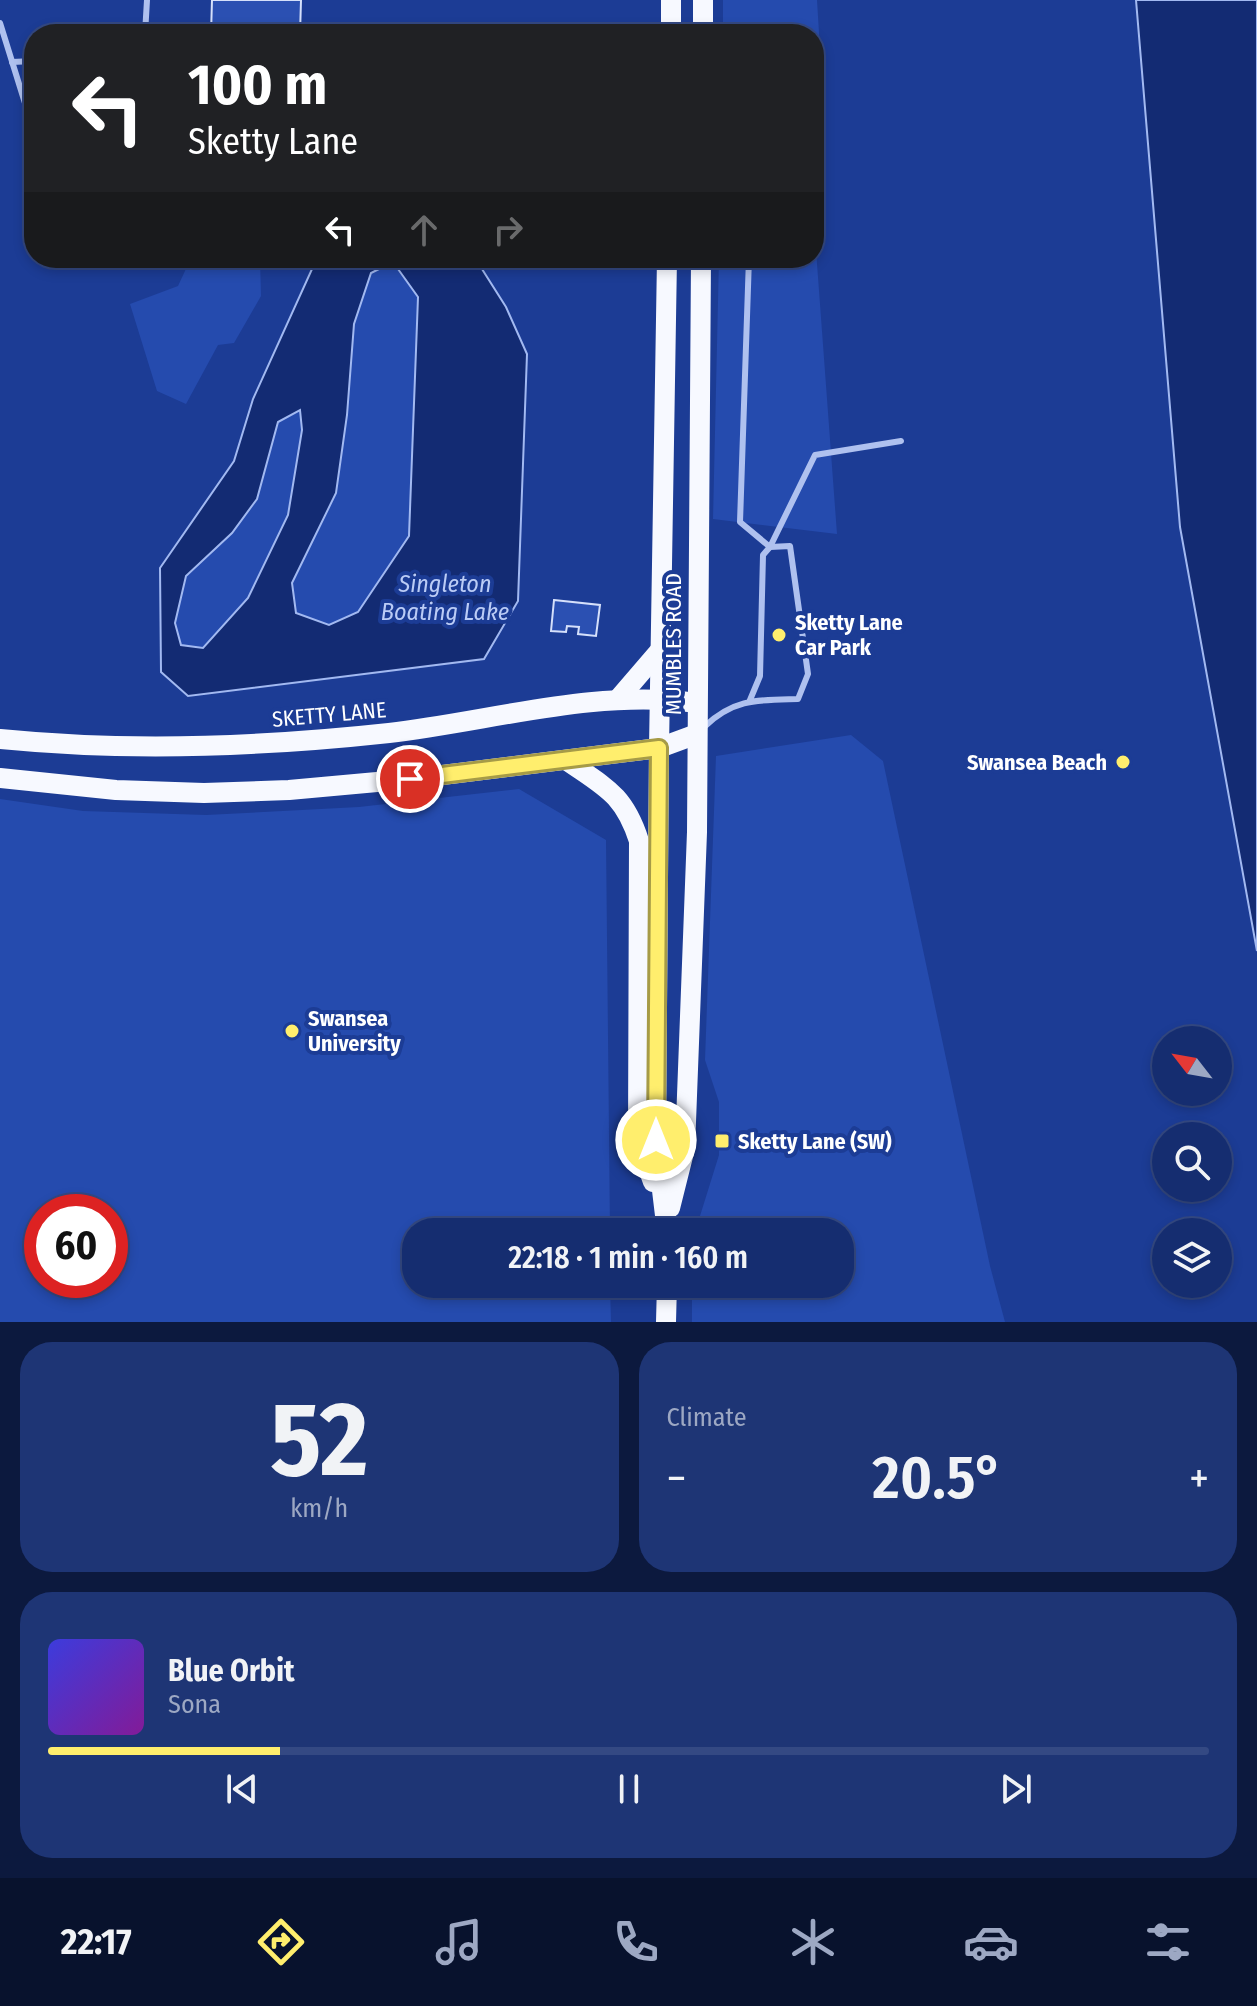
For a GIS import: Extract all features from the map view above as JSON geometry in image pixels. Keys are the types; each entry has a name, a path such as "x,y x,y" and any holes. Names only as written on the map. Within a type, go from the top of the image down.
{"main road":[{"path":"671,0 671,24"},
{"path":"703,0 703,24"},
{"name":"MUMBLES ROAD","path":"666,1218 656,1140 667,268"},
{"name":"MUMBLES ROAD","path":"669,1218 685,1148 698,780 701,268"},
{"path":"619,698 662,648"},
{"name":"SKETTY LANE","path":"0,739 131,748 259,745 391,732 619,698 661,698 697,703"},
{"path":"0,778 116,790 246,792 410,779 566,760 659,748 697,734"},
{"path":"566,760 616,796 633,822 639,841 638,1140 664,1218"},
{"path":"666,1322 667,1298"}],"lane":[{"path":"146,24 147,0"},
{"path":"0,23 24,99"},
{"path":"12,62 24,61"},
{"path":"697,734 721,710 750,700 798,699 808,674 790,546 770,547 740,522 749,268"},
{"path":"750,700 760,676 763,555 770,547 815,455 901,441"},
{"path":"697,703 721,710"}],"shaded area":[{"path":"723,0 817,0 818,24 723,24"},
{"path":"186,268 260,268 261,296 234,343 218,345 186,404 157,391 130,304 178,286"},
{"path":"381,268 397,268 418,297 409,536 358,612 329,625 296,613 292,583 336,493 347,415 354,324 371,273"},
{"path":"719,268 817,268 837,534 713,519"},
{"path":"300,409 302,430 288,515 248,598 203,649 181,645 175,623 186,576 232,533 257,499 278,422"},
{"path":"851,735 883,761 990,1266 1005,1322 692,1322 692,1298 854,1298 854,1218 699,1218 719,1155 719,1102 705,1060 716,756"},
{"name":"Swansea University","path":"519,789 606,840 610,1218 402,1218 402,1298 610,1298 611,1322 0,1322 0,799 83,811 206,815 359,807"}],"water":[{"path":"1136,0 1257,0 1257,951 1180,527"},
{"name":"Singleton Boating Lake","path":"312,268 381,268 371,273 354,324 347,415 336,493 292,583 296,613 329,625 358,612 409,536 418,297 397,268 481,268 506,307 527,354 518,601 484,659 188,696 161,672 160,568 234,461 253,399","holes":["300,410 302,430 288,515 248,598 203,648 181,645 175,623 186,576 232,533 257,499 278,422"]}],"building":[{"path":"212,0 301,0 300,24 211,24"},
{"path":"554,600 600,605 596,636 578,634 579,627 567,626 566,632 551,631"}],"place":[{"name":"Sketty Lane Car Park","path":"779,635"},
{"name":"Swansea Beach","path":"1123,762"},
{"name":"Swansea University","path":"292,1031"},
{"name":"Sketty Lane (SW)","path":"722,1141"}],"route":[{"path":"410,779 659,748 656,1140"}]}
